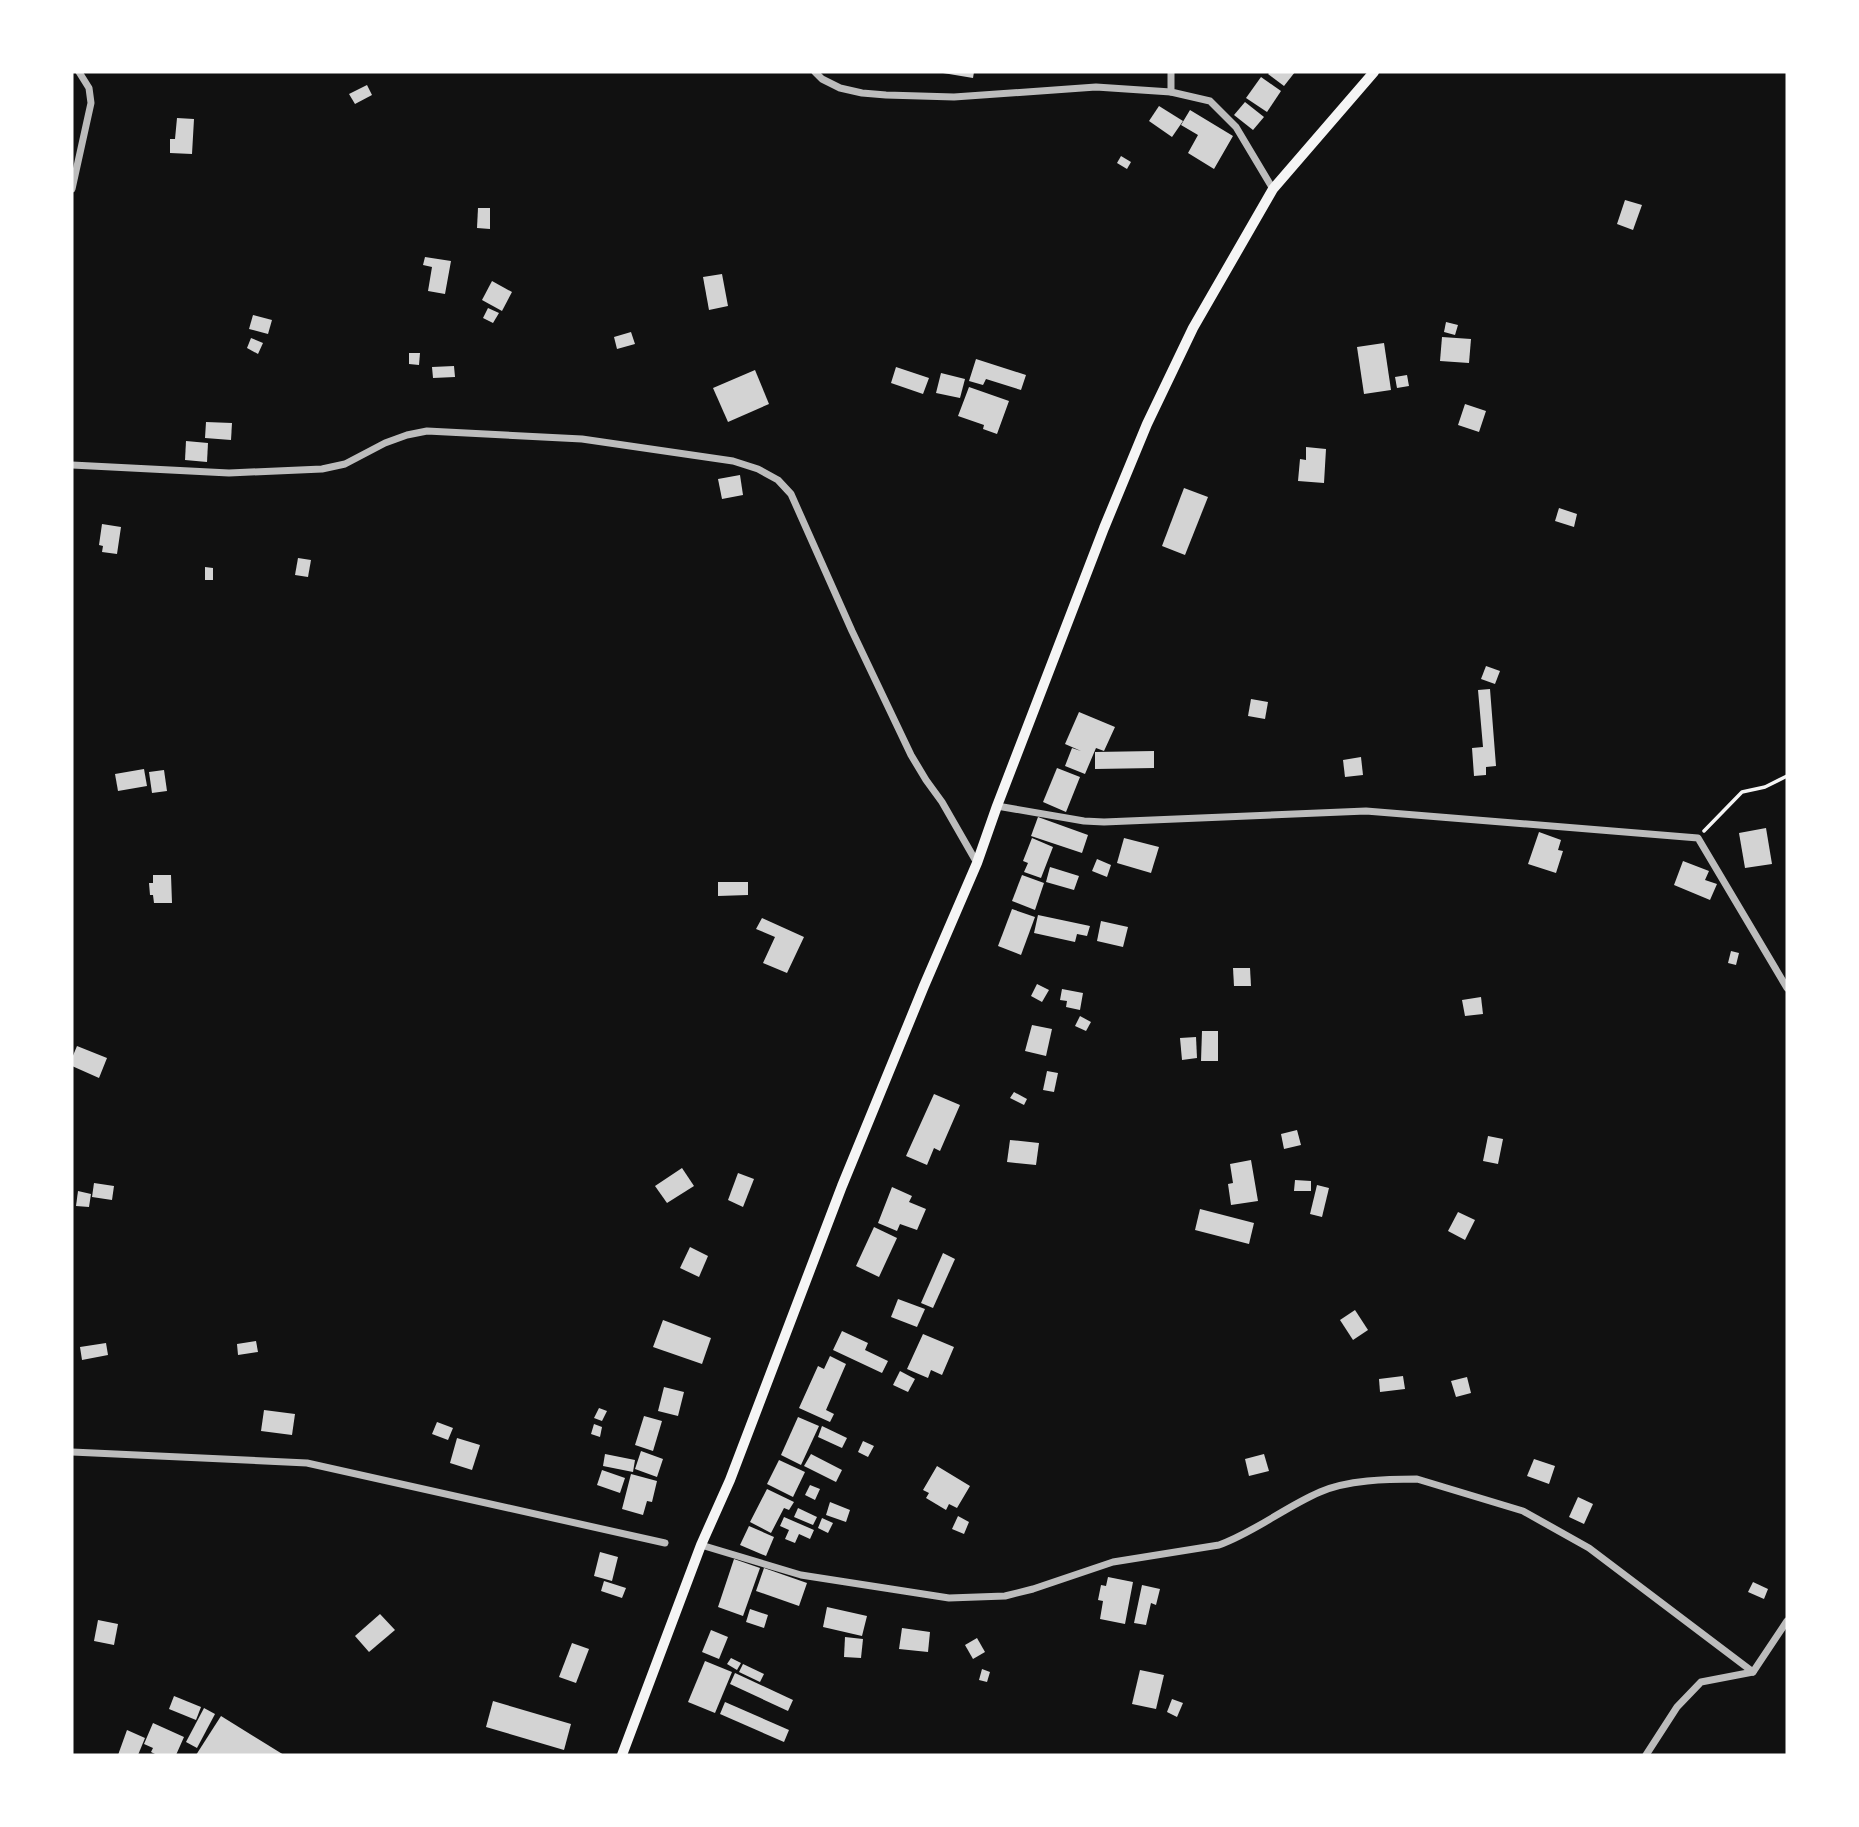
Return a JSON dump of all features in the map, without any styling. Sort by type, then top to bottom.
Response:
[{"type":"main road","points":[[622,1755],[842,1186],[977,863],[1104,528],[1147,424],[1194,328],[1273,189],[1374,72]]},
{"type":"street","points":[[72,189],[91,103],[89,88],[79,72]]},
{"type":"street","points":[[815,72],[822,79],[840,88],[886,95],[954,97],[1096,87],[1171,92],[1210,101],[1237,127],[1273,189]]},
{"type":"street","points":[[1171,72],[1171,92]]},
{"type":"street","points":[[72,465],[229,473],[322,469],[345,464],[385,443],[427,431],[582,439],[733,461],[758,469],[778,480],[791,494],[911,755],[977,863]]},
{"type":"street","points":[[997,806],[1104,822],[1366,811],[1698,838],[1787,988]]},
{"type":"street","points":[[72,1452],[307,1463],[665,1543]]},
{"type":"street","points":[[701,1545],[801,1575],[949,1598],[1005,1597],[1113,1562],[1219,1545],[1235,1539],[1319,1492],[1338,1485],[1417,1479],[1523,1511],[1589,1548],[1753,1672]]},
{"type":"street","points":[[1646,1755],[1677,1707],[1701,1682],[1753,1672],[1787,1621]]},
{"type":"path","points":[[1698,838],[1742,792],[1765,787],[1787,776]]},
{"type":"building","points":[[943,72],[974,72],[973,78]]},
{"type":"building","points":[[1295,72],[1284,86],[1268,74]]},
{"type":"building","points":[[1261,77],[1281,91],[1267,112],[1246,98]]},
{"type":"building","points":[[367,85],[372,95],[355,104],[349,94]]},
{"type":"building","points":[[1245,102],[1264,117],[1253,130],[1234,115]]},
{"type":"building","points":[[1159,106],[1183,121],[1172,137],[1149,121]]},
{"type":"building","points":[[1190,110],[1233,136],[1214,169],[1188,153],[1198,135],[1181,125]]},
{"type":"building","points":[[177,118],[194,119],[192,154],[170,153],[170,139],[175,139]]},
{"type":"building","points":[[1121,156],[1131,162],[1127,169],[1117,163]]},
{"type":"building","points":[[1625,200],[1642,205],[1633,230],[1617,224]]},
{"type":"building","points":[[478,208],[490,208],[490,229],[477,228]]},
{"type":"building","points":[[425,257],[451,261],[445,294],[428,291],[432,267],[423,265]]},
{"type":"building","points":[[722,274],[728,306],[709,310],[703,277]]},
{"type":"building","points":[[492,281],[512,292],[502,311],[482,300]]},
{"type":"building","points":[[488,308],[499,313],[493,323],[483,318]]},
{"type":"building","points":[[253,315],[272,320],[268,334],[249,329]]},
{"type":"building","points":[[1446,322],[1458,325],[1455,335],[1444,332]]},
{"type":"building","points":[[631,332],[635,344],[617,349],[614,337]]},
{"type":"building","points":[[1442,337],[1471,339],[1469,363],[1440,361]]},
{"type":"building","points":[[251,338],[263,343],[258,354],[247,348]]},
{"type":"building","points":[[1384,343],[1391,390],[1364,394],[1357,347]]},
{"type":"building","points":[[409,353],[420,353],[419,365],[409,364]]},
{"type":"building","points":[[976,359],[1026,375],[1021,390],[986,379],[983,385],[969,381]]},
{"type":"building","points":[[454,366],[455,377],[433,378],[432,367]]},
{"type":"building","points":[[896,367],[929,378],[923,394],[891,383]]},
{"type":"building","points":[[755,370],[769,404],[728,422],[713,388]]},
{"type":"building","points":[[941,373],[965,379],[960,398],[936,393]]},
{"type":"building","points":[[1407,375],[1409,386],[1397,388],[1395,377]]},
{"type":"building","points":[[969,387],[1009,401],[997,434],[983,429],[984,425],[958,416]]},
{"type":"building","points":[[1465,404],[1486,411],[1479,432],[1458,425]]},
{"type":"building","points":[[206,422],[232,423],[231,440],[205,438]]},
{"type":"building","points":[[186,441],[208,443],[207,462],[185,460]]},
{"type":"building","points":[[1306,447],[1326,449],[1324,483],[1298,481],[1300,459],[1306,460]]},
{"type":"building","points":[[740,475],[743,495],[722,499],[718,479]]},
{"type":"building","points":[[1184,488],[1208,497],[1185,555],[1162,546]]},
{"type":"building","points":[[1559,508],[1577,514],[1574,527],[1555,521]]},
{"type":"building","points":[[102,524],[121,527],[117,554],[102,552],[103,546],[99,545]]},
{"type":"building","points":[[298,558],[311,560],[308,577],[295,575]]},
{"type":"building","points":[[205,567],[213,568],[213,580],[205,580]]},
{"type":"building","points":[[1486,666],[1500,671],[1495,684],[1481,679]]},
{"type":"building","points":[[1490,689],[1496,766],[1486,767],[1486,775],[1474,776],[1472,748],[1483,747],[1478,690]]},
{"type":"building","points":[[1251,699],[1268,702],[1265,719],[1248,716]]},
{"type":"building","points":[[1079,712],[1115,727],[1104,751],[1096,748],[1085,774],[1065,766],[1072,748],[1081,751],[1065,744]]},
{"type":"building","points":[[1154,751],[1154,768],[1095,769],[1095,752]]},
{"type":"building","points":[[1361,757],[1363,775],[1345,777],[1343,760]]},
{"type":"building","points":[[1057,768],[1080,777],[1066,812],[1043,802]]},
{"type":"building","points":[[144,769],[147,786],[118,791],[115,774]]},
{"type":"building","points":[[164,770],[167,791],[152,793],[149,772]]},
{"type":"building","points":[[1038,817],[1088,835],[1082,853],[1031,836]]},
{"type":"building","points":[[1766,828],[1772,864],[1745,868],[1739,833]]},
{"type":"building","points":[[1539,832],[1561,840],[1558,850],[1563,851],[1556,873],[1528,864]]},
{"type":"building","points":[[1032,838],[1053,847],[1041,878],[1024,872],[1028,863],[1023,861]]},
{"type":"building","points":[[1124,838],[1159,847],[1151,873],[1117,863]]},
{"type":"building","points":[[1097,859],[1111,865],[1107,877],[1092,871]]},
{"type":"building","points":[[1683,861],[1709,871],[1705,880],[1717,884],[1710,900],[1674,885]]},
{"type":"building","points":[[1050,867],[1079,876],[1074,890],[1046,882]]},
{"type":"building","points":[[153,875],[171,875],[172,903],[154,903],[149,883],[153,883]]},
{"type":"building","points":[[1022,875],[1044,883],[1035,910],[1012,901]]},
{"type":"building","points":[[718,882],[748,882],[748,895],[718,896]]},
{"type":"building","points":[[1012,909],[1035,917],[1021,955],[998,946]]},
{"type":"building","points":[[1038,915],[1090,926],[1087,936],[1077,934],[1075,942],[1034,933]]},
{"type":"building","points":[[762,918],[804,937],[787,973],[763,963],[775,937],[756,929]]},
{"type":"building","points":[[1101,921],[1128,927],[1123,947],[1097,941]]},
{"type":"building","points":[[1731,951],[1739,953],[1736,965],[1728,963]]},
{"type":"building","points":[[1233,968],[1250,968],[1251,986],[1234,986]]},
{"type":"building","points":[[1037,984],[1049,990],[1042,1002],[1031,996]]},
{"type":"building","points":[[1062,989],[1083,993],[1080,1010],[1066,1007],[1067,1001],[1060,1000]]},
{"type":"building","points":[[1481,997],[1483,1014],[1465,1016],[1462,1000]]},
{"type":"building","points":[[1080,1016],[1091,1022],[1086,1031],[1075,1026]]},
{"type":"building","points":[[1032,1025],[1052,1029],[1046,1056],[1025,1051]]},
{"type":"building","points":[[1202,1031],[1218,1031],[1218,1061],[1201,1061]]},
{"type":"building","points":[[1196,1037],[1197,1058],[1182,1060],[1180,1038]]},
{"type":"building","points":[[77,1046],[107,1058],[99,1078],[72,1066]]},
{"type":"building","points":[[1047,1071],[1058,1073],[1054,1092],[1043,1090]]},
{"type":"building","points":[[1014,1092],[1027,1099],[1024,1105],[1010,1098]]},
{"type":"building","points":[[934,1094],[960,1105],[940,1151],[934,1148],[927,1165],[906,1156]]},
{"type":"building","points":[[1297,1130],[1301,1145],[1284,1149],[1281,1134]]},
{"type":"building","points":[[1488,1136],[1503,1139],[1498,1164],[1483,1161]]},
{"type":"building","points":[[1010,1140],[1039,1143],[1036,1165],[1007,1162]]},
{"type":"building","points":[[1251,1160],[1258,1201],[1231,1205],[1228,1184],[1233,1183],[1230,1164]]},
{"type":"building","points":[[682,1168],[694,1186],[667,1203],[655,1186]]},
{"type":"building","points":[[738,1173],[754,1179],[743,1207],[728,1200]]},
{"type":"building","points":[[1295,1180],[1311,1181],[1311,1191],[1294,1191]]},
{"type":"building","points":[[94,1183],[114,1186],[112,1200],[92,1197]]},
{"type":"building","points":[[1317,1185],[1329,1188],[1322,1217],[1310,1214]]},
{"type":"building","points":[[892,1187],[912,1196],[909,1202],[926,1209],[917,1230],[900,1224],[897,1231],[878,1223]]},
{"type":"building","points":[[78,1191],[91,1194],[89,1207],[76,1206]]},
{"type":"building","points":[[1200,1209],[1254,1223],[1249,1244],[1195,1230]]},
{"type":"building","points":[[1458,1212],[1475,1220],[1465,1240],[1448,1231]]},
{"type":"building","points":[[874,1227],[897,1238],[879,1277],[856,1266]]},
{"type":"building","points":[[690,1247],[708,1256],[699,1277],[680,1268]]},
{"type":"building","points":[[943,1253],[955,1259],[933,1308],[921,1303]]},
{"type":"building","points":[[898,1299],[925,1309],[917,1327],[891,1317]]},
{"type":"building","points":[[1355,1310],[1368,1330],[1353,1340],[1340,1320]]},
{"type":"building","points":[[663,1320],[711,1338],[702,1364],[653,1347]]},
{"type":"building","points":[[842,1331],[868,1343],[865,1350],[888,1361],[882,1373],[833,1350]]},
{"type":"building","points":[[923,1334],[954,1347],[942,1375],[931,1370],[928,1378],[907,1369]]},
{"type":"building","points":[[256,1341],[258,1352],[238,1355],[237,1344]]},
{"type":"building","points":[[106,1343],[108,1355],[82,1360],[80,1347]]},
{"type":"building","points":[[830,1356],[846,1364],[826,1410],[834,1414],[830,1422],[799,1408],[818,1366],[824,1369]]},
{"type":"building","points":[[900,1371],[915,1379],[908,1392],[893,1385]]},
{"type":"building","points":[[1403,1376],[1405,1389],[1380,1392],[1379,1379]]},
{"type":"building","points":[[1467,1377],[1471,1393],[1456,1397],[1451,1381]]},
{"type":"building","points":[[664,1387],[684,1392],[678,1416],[658,1411]]},
{"type":"building","points":[[599,1408],[607,1411],[602,1421],[594,1418]]},
{"type":"building","points":[[264,1410],[295,1414],[292,1435],[261,1431]]},
{"type":"building","points":[[644,1416],[662,1421],[653,1451],[635,1445]]},
{"type":"building","points":[[798,1417],[819,1426],[801,1465],[781,1455]]},
{"type":"building","points":[[437,1422],[453,1428],[448,1440],[432,1434]]},
{"type":"building","points":[[594,1424],[602,1427],[600,1437],[591,1434]]},
{"type":"building","points":[[822,1426],[847,1438],[842,1448],[818,1437]]},
{"type":"building","points":[[457,1438],[480,1445],[472,1470],[450,1463]]},
{"type":"building","points":[[863,1441],[874,1446],[868,1457],[858,1452]]},
{"type":"building","points":[[641,1451],[663,1459],[657,1477],[635,1469]]},
{"type":"building","points":[[605,1454],[635,1460],[633,1472],[603,1466]]},
{"type":"building","points":[[811,1454],[842,1470],[836,1482],[804,1466]]},
{"type":"building","points":[[1264,1454],[1269,1471],[1249,1476],[1245,1459]]},
{"type":"building","points":[[1534,1459],[1555,1466],[1549,1484],[1527,1476]]},
{"type":"building","points":[[779,1460],[805,1472],[793,1497],[767,1484]]},
{"type":"building","points":[[937,1466],[970,1486],[957,1508],[949,1504],[946,1510],[926,1498],[929,1493],[923,1490]]},
{"type":"building","points":[[602,1470],[625,1478],[620,1493],[597,1485]]},
{"type":"building","points":[[631,1474],[657,1481],[652,1502],[647,1501],[643,1515],[622,1509]]},
{"type":"building","points":[[810,1485],[820,1489],[815,1500],[805,1495]]},
{"type":"building","points":[[767,1489],[794,1502],[789,1510],[784,1508],[771,1533],[750,1522]]},
{"type":"building","points":[[1578,1497],[1593,1504],[1584,1524],[1569,1517]]},
{"type":"building","points":[[830,1502],[850,1510],[846,1522],[826,1515]]},
{"type":"building","points":[[798,1508],[817,1517],[813,1525],[794,1517]]},
{"type":"building","points":[[958,1516],[969,1522],[964,1534],[952,1529]]},
{"type":"building","points":[[784,1517],[814,1530],[810,1539],[799,1534],[795,1543],[785,1539],[789,1530],[780,1526]]},
{"type":"building","points":[[822,1518],[833,1523],[828,1533],[818,1528]]},
{"type":"building","points":[[749,1526],[774,1537],[766,1556],[740,1545]]},
{"type":"building","points":[[600,1552],[618,1557],[612,1581],[594,1576]]},
{"type":"building","points":[[734,1559],[760,1568],[743,1616],[718,1607]]},
{"type":"building","points":[[764,1568],[807,1583],[799,1606],[756,1591]]},
{"type":"building","points":[[1108,1577],[1133,1582],[1125,1624],[1100,1619],[1103,1601],[1098,1600],[1101,1585],[1106,1586]]},
{"type":"building","points":[[604,1581],[626,1588],[622,1598],[601,1591]]},
{"type":"building","points":[[1753,1582],[1768,1589],[1764,1599],[1748,1592]]},
{"type":"building","points":[[1142,1585],[1160,1589],[1156,1605],[1151,1603],[1146,1625],[1134,1623]]},
{"type":"building","points":[[827,1607],[867,1616],[862,1636],[823,1627]]},
{"type":"building","points":[[750,1609],[768,1615],[764,1628],[746,1622]]},
{"type":"building","points":[[380,1614],[395,1630],[369,1652],[355,1636]]},
{"type":"building","points":[[98,1620],[118,1624],[114,1645],[94,1641]]},
{"type":"building","points":[[902,1628],[930,1632],[928,1652],[899,1649]]},
{"type":"building","points":[[711,1630],[728,1637],[719,1659],[702,1652]]},
{"type":"building","points":[[845,1637],[863,1639],[861,1658],[844,1657]]},
{"type":"building","points":[[977,1638],[985,1652],[973,1659],[965,1645]]},
{"type":"building","points":[[572,1643],[589,1649],[576,1683],[559,1677]]},
{"type":"building","points":[[731,1658],[741,1663],[737,1670],[727,1664]]},
{"type":"building","points":[[705,1661],[732,1672],[715,1713],[688,1702]]},
{"type":"building","points":[[743,1664],[764,1674],[760,1682],[739,1672]]},
{"type":"building","points":[[982,1669],[990,1672],[987,1682],[979,1680]]},
{"type":"building","points":[[1140,1670],[1164,1675],[1156,1709],[1132,1704]]},
{"type":"building","points":[[735,1673],[793,1700],[788,1711],[730,1684]]},
{"type":"building","points":[[174,1696],[201,1707],[196,1720],[169,1709]]},
{"type":"building","points":[[1172,1699],[1183,1703],[1177,1717],[1167,1712]]},
{"type":"building","points":[[493,1701],[571,1724],[564,1750],[486,1727]]},
{"type":"building","points":[[725,1702],[789,1730],[784,1742],[720,1714]]},
{"type":"building","points":[[204,1708],[215,1714],[197,1748],[186,1742]]},
{"type":"building","points":[[221,1716],[284,1755],[196,1755]]},
{"type":"building","points":[[153,1723],[184,1737],[176,1755],[157,1755],[151,1752],[153,1748],[144,1744]]},
{"type":"building","points":[[127,1730],[145,1738],[138,1755],[118,1755]]}]
